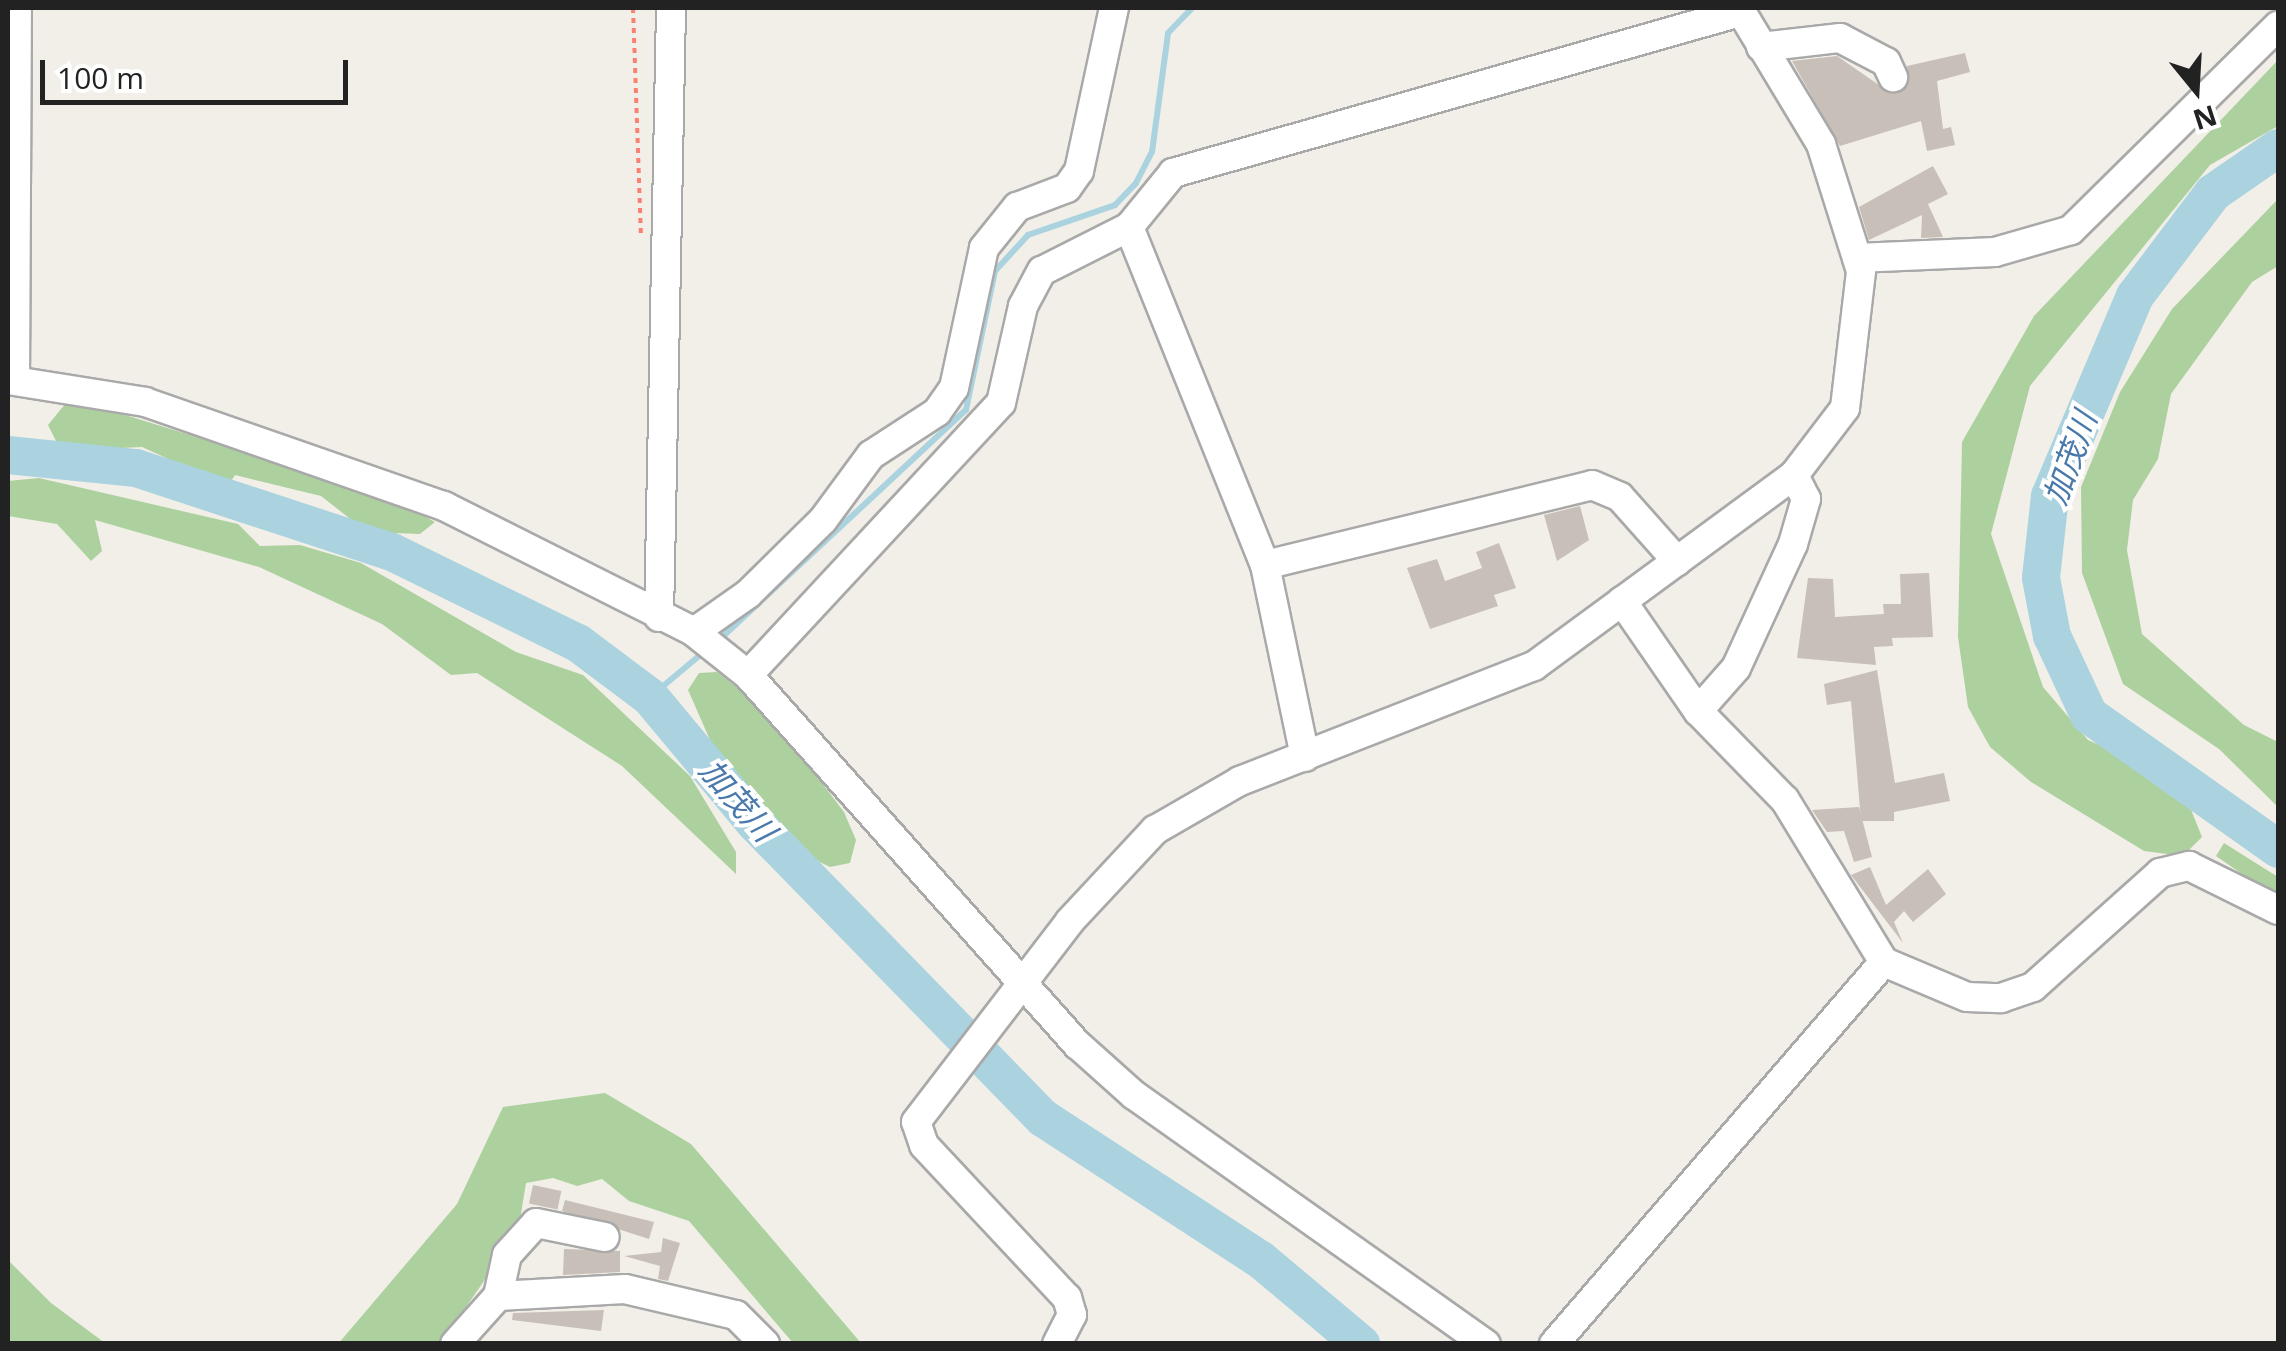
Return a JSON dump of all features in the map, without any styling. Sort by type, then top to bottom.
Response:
[{"type":"street","points":[[17,8],[11,380],[144,402],[444,506],[708,643],[748,676],[1022,984],[1134,1095],[1486,1344]]},
{"type":"street","points":[[659,618],[671,8]]},
{"type":"street","points":[[708,643],[748,594],[824,520],[871,455],[938,412],[954,388],[984,248],[1017,207],[1066,188],[1079,171],[1114,8]]},
{"type":"street","points":[[748,676],[1001,404],[1022,306],[1042,272],[1129,227],[1173,174],[1226,153],[1740,10],[1821,144],[1856,258],[1861,330],[1845,408],[1794,475],[1534,666],[1306,757],[1155,830],[1022,984],[916,1122],[924,1145],[1068,1298],[1072,1315],[1058,1344]]},
{"type":"street","points":[[1856,258],[1995,252],[2070,230],[2278,26]]},
{"type":"street","points":[[1761,47],[1840,38],[1886,62],[1893,77]]},
{"type":"street","points":[[1129,227],[1265,566],[1306,757]]},
{"type":"street","points":[[1698,711],[1736,668],[1794,544],[1806,500],[1794,475]]},
{"type":"street","points":[[1265,566],[1592,485],[1620,497],[1677,561]]},
{"type":"street","points":[[1622,601],[1698,711],[1785,800],[1884,962],[1967,998],[2001,998],[2033,987],[2160,874],[2189,866],[2278,910]]},
{"type":"street","points":[[1554,1344],[1884,962]]},
{"type":"street","points":[[455,1344],[498,1296],[507,1255],[536,1222],[604,1238]]},
{"type":"street","points":[[498,1296],[625,1289],[736,1316],[765,1344]]},
{"type":"path","points":[[632,8],[642,251]]},
{"type":"green space","points":[[2278,60],[2278,126],[2210,165],[2030,386],[1991,534],[2043,687],[2088,740],[2148,767],[2188,802],[2202,837],[2183,856],[2144,851],[2031,782],[1990,747],[1968,707],[1958,637],[1962,442],[2034,316]]},
{"type":"green space","points":[[2278,199],[2278,266],[2252,282],[2171,394],[2158,459],[2133,500],[2127,550],[2142,634],[2244,725],[2278,742],[2278,807],[2219,749],[2123,684],[2082,573],[2081,487],[2120,392],[2172,309]]},
{"type":"green space","points":[[70,398],[388,496],[435,522],[420,534],[367,532],[321,496],[235,475],[228,486],[142,447],[61,451],[48,425]]},
{"type":"green space","points":[[39,478],[238,524],[260,546],[300,545],[361,563],[516,652],[583,675],[690,776],[736,852],[736,874],[622,766],[477,673],[451,675],[382,624],[259,567],[95,520],[102,551],[91,561],[57,524],[8,516],[8,481]]},
{"type":"green space","points":[[717,672],[769,713],[844,812],[856,840],[850,863],[830,867],[801,853],[714,749],[688,690],[699,673]]},
{"type":"green space","points":[[2224,843],[2278,877],[2278,899],[2216,856]]},
{"type":"green space","points":[[605,1093],[691,1144],[861,1343],[793,1343],[689,1221],[629,1201],[602,1179],[577,1186],[553,1178],[526,1183],[518,1232],[441,1343],[338,1344],[457,1204],[503,1107]]},
{"type":"green space","points":[[8,1260],[51,1303],[105,1343],[8,1343]]},
{"type":"building","points":[[1965,53],[1970,72],[1937,81],[1943,129],[1951,127],[1955,145],[1927,151],[1921,121],[1840,146],[1792,61],[1837,56],[1892,94],[1908,86],[1907,66]]},
{"type":"building","points":[[1933,166],[1948,194],[1928,204],[1943,237],[1921,238],[1922,215],[1869,240],[1859,207]]},
{"type":"building","points":[[1580,506],[1589,540],[1557,561],[1544,515]]},
{"type":"building","points":[[1499,543],[1516,588],[1494,595],[1498,606],[1430,629],[1407,568],[1437,559],[1445,581],[1482,568],[1476,552]]},
{"type":"building","points":[[1929,573],[1933,637],[1892,638],[1893,646],[1874,647],[1876,665],[1797,658],[1808,578],[1833,579],[1835,617],[1884,614],[1883,604],[1901,604],[1900,574]]},
{"type":"building","points":[[1877,670],[1895,783],[1944,773],[1950,801],[1894,812],[1894,821],[1861,821],[1851,701],[1827,705],[1824,684]]},
{"type":"building","points":[[1859,807],[1872,857],[1854,862],[1844,831],[1827,832],[1812,810]]},
{"type":"building","points":[[1870,867],[1886,905],[1928,869],[1946,894],[1913,922],[1904,911],[1894,922],[1903,943],[1851,875]]},
{"type":"building","points":[[533,1185],[561,1191],[557,1210],[529,1204]]},
{"type":"building","points":[[565,1200],[654,1222],[649,1239],[562,1211]]},
{"type":"building","points":[[663,1238],[680,1243],[668,1281],[658,1279],[660,1266],[624,1256],[661,1252]]},
{"type":"building","points":[[564,1249],[620,1251],[620,1272],[563,1275]]},
{"type":"building","points":[[604,1310],[601,1331],[512,1320],[513,1313]]},
{"type":"waterway","points":[[719,640],[966,410],[995,271],[1028,235],[1115,205],[1136,183],[1152,152],[1168,33],[1192,8]]},
{"type":"waterway","name":"加茂川","points":[[2278,148],[2213,193],[2135,296],[2050,496],[2041,578],[2052,636],[2089,715],[2278,849]]},
{"type":"waterway","name":"加茂川","points":[[8,455],[136,468],[392,552],[578,643],[650,697],[756,824],[1043,1118],[1261,1260],[1361,1344]]},
{"type":"waterway","points":[[650,697],[705,651]]}]
